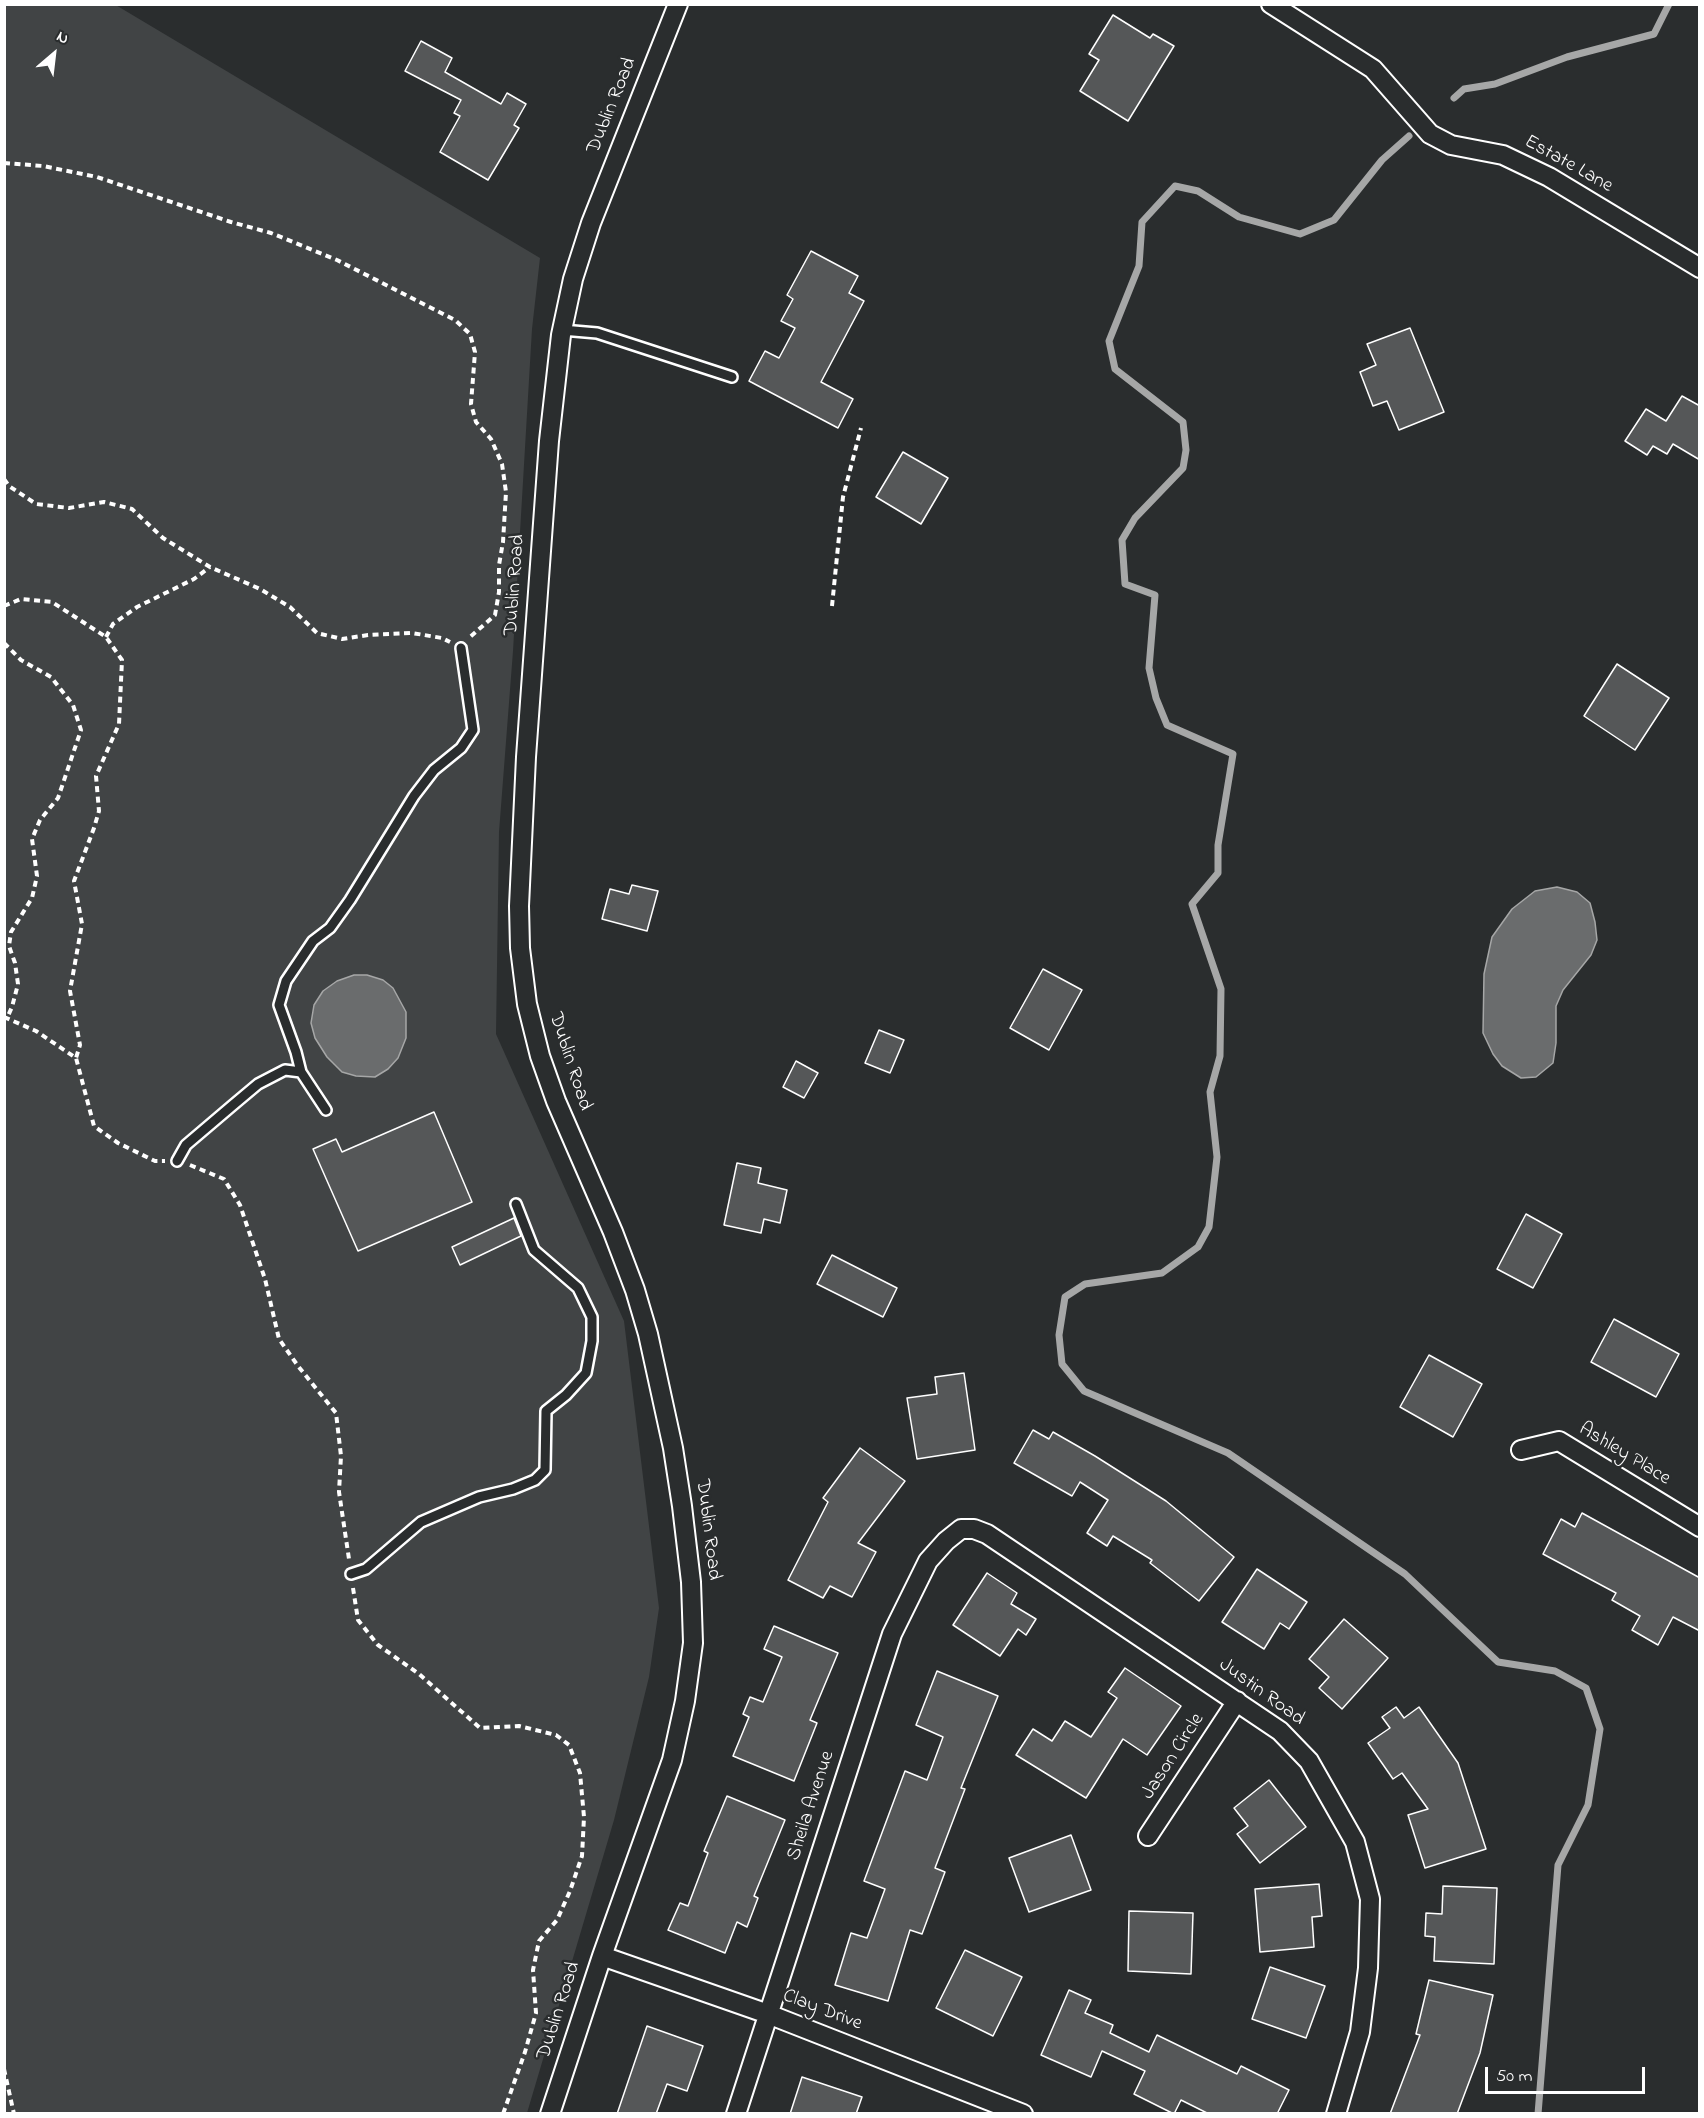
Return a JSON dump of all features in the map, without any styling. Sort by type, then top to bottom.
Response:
[{"type":"street","name":"Dublin Road","points":[[550,2114],[602,1956],[672,1760],[682,1719],[690,1668],[693,1615],[682,1506],[673,1448],[648,1334],[635,1290],[613,1232],[540,1056],[528,1004],[520,948],[519,906],[527,745],[549,441],[562,330],[573,279],[591,223],[678,4]]},
{"type":"street","name":"Estate Lane","points":[[1271,4],[1373,69],[1430,134],[1450,145],[1503,155],[1549,177],[1700,268]]},
{"type":"street","name":"Ashley Place","points":[[1521,1450],[1558,1441],[1700,1527]]},
{"type":"street","name":"Justin Road","points":[[961,1529],[974,1529],[987,1534],[1280,1731],[1309,1761],[1355,1842],[1370,1899],[1368,1968],[1360,2032],[1336,2114]]},
{"type":"street","name":"Sheila Avenue","points":[[736,2114],[892,1634],[928,1562],[946,1541],[961,1529]]},
{"type":"street","name":"Jason Circle","points":[[1148,1836],[1237,1701]]},
{"type":"street","name":"Clay Drive","points":[[602,1956],[768,2014],[1023,2114]]},
{"type":"lane","points":[[562,330],[597,333],[732,377]]},
{"type":"lane","points":[[326,1110],[301,1072],[279,1005],[286,981],[313,941],[330,928],[350,900],[414,796],[434,770],[461,748],[472,730],[461,648]]},
{"type":"lane","points":[[177,1161],[186,1145],[258,1084],[285,1070],[301,1072]]},
{"type":"lane","points":[[351,1574],[366,1569],[422,1522],[479,1497],[513,1489],[535,1480],[545,1470],[546,1411],[566,1395],[586,1373],[592,1317],[578,1288],[534,1250],[516,1204]]},
{"type":"path","points":[[4,163],[43,166],[97,177],[271,233],[337,260],[455,320],[470,334],[475,352],[471,404],[476,422],[491,440],[502,464],[506,492],[499,565],[499,592],[495,615],[461,648],[442,638],[412,633],[342,639],[317,633],[290,608],[260,589],[210,567],[163,538],[132,509],[104,502],[69,508],[36,504],[9,486],[4,478]]},
{"type":"path","points":[[832,606],[843,497],[861,428]]},
{"type":"path","points":[[106,637],[113,624],[137,606],[194,579],[210,567]]},
{"type":"path","points":[[4,606],[21,599],[52,602],[106,637],[122,660],[118,724],[96,776],[99,811],[74,880],[82,924],[70,991],[80,1045],[76,1058],[94,1126],[118,1143],[155,1161],[177,1161],[224,1179],[240,1205],[265,1279],[279,1339],[336,1413],[341,1456],[339,1492],[358,1620],[378,1645],[418,1674],[480,1728],[519,1726],[556,1735],[569,1745],[580,1773],[584,1817],[582,1856],[557,1920],[539,1941],[534,1970],[536,2013],[503,2114]]},
{"type":"path","points":[[4,643],[21,660],[51,678],[73,705],[81,730],[58,798],[40,820],[32,838],[37,876],[32,898],[11,932],[9,946],[15,963],[18,984],[12,1007],[6,1018],[36,1031],[76,1058]]},
{"type":"path","points":[[4,2069],[14,2114]]},
{"type":"shaded area","points":[[114,4],[540,258],[532,329],[513,651],[499,832],[496,1034],[624,1321],[659,1608],[649,1677],[614,1820],[527,2113],[5,2114],[5,5]]},
{"type":"shaded area","points":[[1557,887],[1577,892],[1590,903],[1597,940],[1591,955],[1563,990],[1556,1006],[1556,1043],[1553,1063],[1536,1077],[1521,1078],[1502,1066],[1493,1054],[1483,1033],[1484,974],[1492,937],[1512,909],[1535,891]]},
{"type":"shaded area","points":[[354,975],[367,975],[383,980],[393,988],[406,1012],[406,1038],[398,1058],[388,1069],[375,1077],[356,1076],[342,1072],[327,1057],[315,1038],[311,1023],[314,1005],[323,991],[337,981]]},
{"type":"building","points":[[1113,15],[1150,38],[1153,34],[1174,46],[1128,121],[1080,91],[1099,60],[1089,54]]},
{"type":"building","points":[[421,41],[452,58],[445,72],[501,104],[507,93],[526,104],[514,125],[519,128],[488,180],[440,152],[460,116],[454,113],[461,100],[405,71]]},
{"type":"building","points":[[811,251],[858,276],[849,293],[864,301],[821,382],[853,399],[838,428],[749,381],[765,351],[779,358],[795,328],[781,321],[793,299],[787,295]]},
{"type":"building","points":[[1410,328],[1444,412],[1399,430],[1387,401],[1373,406],[1360,372],[1376,365],[1367,344]]},
{"type":"building","points":[[1682,396],[1700,406],[1700,460],[1673,444],[1667,454],[1653,446],[1647,455],[1625,441],[1646,409],[1666,421]]},
{"type":"building","points":[[903,452],[948,478],[921,524],[876,497]]},
{"type":"building","points":[[1617,664],[1669,698],[1635,750],[1584,716]]},
{"type":"building","points":[[632,885],[658,891],[647,931],[602,919],[610,889],[629,894]]},
{"type":"building","points":[[1043,969],[1082,990],[1049,1050],[1010,1028]]},
{"type":"building","points":[[879,1030],[904,1040],[890,1073],[865,1063]]},
{"type":"building","points":[[796,1061],[818,1073],[804,1098],[783,1087]]},
{"type":"building","points":[[434,1112],[472,1202],[358,1251],[313,1149],[336,1139],[342,1152]]},
{"type":"building","points":[[737,1163],[761,1168],[758,1183],[787,1190],[780,1223],[764,1219],[761,1233],[724,1225]]},
{"type":"building","points":[[1526,1214],[1562,1234],[1533,1288],[1497,1269]]},
{"type":"building","points":[[514,1218],[521,1236],[460,1265],[452,1247]]},
{"type":"building","points":[[832,1255],[897,1288],[883,1317],[817,1284]]},
{"type":"building","points":[[1614,1319],[1679,1354],[1656,1397],[1591,1362]]},
{"type":"building","points":[[1429,1355],[1482,1384],[1453,1437],[1400,1407]]},
{"type":"building","points":[[964,1373],[975,1450],[917,1459],[907,1398],[937,1394],[935,1377]]},
{"type":"building","points":[[1033,1430],[1049,1439],[1053,1432],[1095,1456],[1166,1501],[1234,1557],[1199,1601],[1150,1563],[1152,1560],[1113,1536],[1107,1546],[1087,1533],[1108,1500],[1080,1482],[1072,1496],[1014,1463]]},
{"type":"building","points":[[860,1448],[905,1481],[858,1543],[876,1552],[852,1597],[830,1586],[823,1598],[788,1580],[828,1502],[823,1498]]},
{"type":"building","points":[[1582,1513],[1700,1578],[1700,1631],[1673,1617],[1658,1645],[1632,1630],[1640,1616],[1612,1600],[1616,1593],[1543,1554],[1561,1519],[1575,1527]]},
{"type":"building","points":[[1257,1569],[1307,1602],[1289,1629],[1280,1623],[1264,1649],[1222,1622]]},
{"type":"building","points":[[987,1573],[1017,1593],[1011,1604],[1036,1619],[1026,1635],[1018,1629],[1000,1656],[953,1625]]},
{"type":"building","points":[[1344,1619],[1388,1658],[1342,1709],[1319,1688],[1329,1677],[1309,1659]]},
{"type":"building","points":[[774,1626],[838,1653],[810,1720],[817,1723],[794,1781],[733,1756],[749,1717],[743,1714],[750,1697],[763,1702],[782,1657],[764,1649]]},
{"type":"building","points":[[1125,1668],[1181,1706],[1147,1755],[1123,1739],[1086,1798],[1016,1755],[1033,1729],[1052,1741],[1065,1721],[1091,1737],[1117,1698],[1108,1692]]},
{"type":"building","points":[[937,1671],[998,1696],[961,1788],[965,1789],[935,1868],[945,1872],[922,1934],[910,1930],[888,2001],[835,1985],[851,1933],[867,1938],[885,1889],[864,1881],[905,1771],[927,1780],[943,1737],[916,1725]]},
{"type":"building","points":[[1396,1707],[1404,1718],[1419,1707],[1458,1763],[1486,1849],[1425,1868],[1408,1815],[1428,1809],[1402,1773],[1393,1779],[1368,1743],[1390,1728],[1382,1717]]},
{"type":"building","points":[[1269,1780],[1306,1827],[1260,1863],[1237,1834],[1248,1826],[1234,1808]]},
{"type":"building","points":[[727,1796],[785,1820],[754,1896],[758,1898],[747,1927],[737,1922],[725,1953],[668,1930],[680,1903],[688,1906],[708,1853],[704,1851]]},
{"type":"building","points":[[1071,1835],[1091,1890],[1029,1912],[1009,1858]]},
{"type":"building","points":[[1319,1884],[1322,1916],[1312,1917],[1314,1947],[1260,1952],[1255,1889]]},
{"type":"building","points":[[1443,1886],[1497,1888],[1494,1964],[1434,1961],[1435,1937],[1425,1936],[1426,1913],[1442,1914]]},
{"type":"building","points":[[1129,1911],[1193,1913],[1191,1974],[1128,1971]]},
{"type":"building","points":[[965,1950],[1022,1977],[993,2036],[936,2008]]},
{"type":"building","points":[[1270,1967],[1325,1986],[1306,2038],[1252,2019]]},
{"type":"building","points":[[1429,1980],[1493,1995],[1480,2053],[1457,2114],[1390,2114],[1420,2035],[1416,2034]]},
{"type":"building","points":[[1069,1990],[1091,2000],[1085,2013],[1113,2025],[1110,2033],[1149,2052],[1157,2035],[1237,2074],[1241,2066],[1289,2090],[1277,2114],[1209,2114],[1181,2100],[1174,2114],[1134,2094],[1145,2071],[1102,2051],[1091,2077],[1041,2055]]},
{"type":"building","points":[[647,2026],[703,2046],[687,2091],[667,2084],[656,2114],[617,2114]]},
{"type":"building","points":[[802,2077],[862,2097],[856,2114],[790,2114]]},
{"type":"waterway","points":[[1454,98],[1464,89],[1495,84],[1567,57],[1654,34],[1669,4]]},
{"type":"waterway","points":[[1409,136],[1382,160],[1334,220],[1300,234],[1239,217],[1198,191],[1175,186],[1142,222],[1139,266],[1109,341],[1115,369],[1183,422],[1186,450],[1183,468],[1135,518],[1122,540],[1125,584],[1155,595],[1149,668],[1156,698],[1167,725],[1233,754],[1218,845],[1218,873],[1192,904],[1221,989],[1220,1056],[1210,1092],[1217,1157],[1209,1227],[1198,1247],[1162,1273],[1085,1284],[1065,1297],[1059,1335],[1062,1364],[1084,1391],[1228,1453],[1405,1574],[1498,1662],[1555,1671],[1586,1688],[1600,1729],[1588,1805],[1558,1865],[1538,2114]]}]
